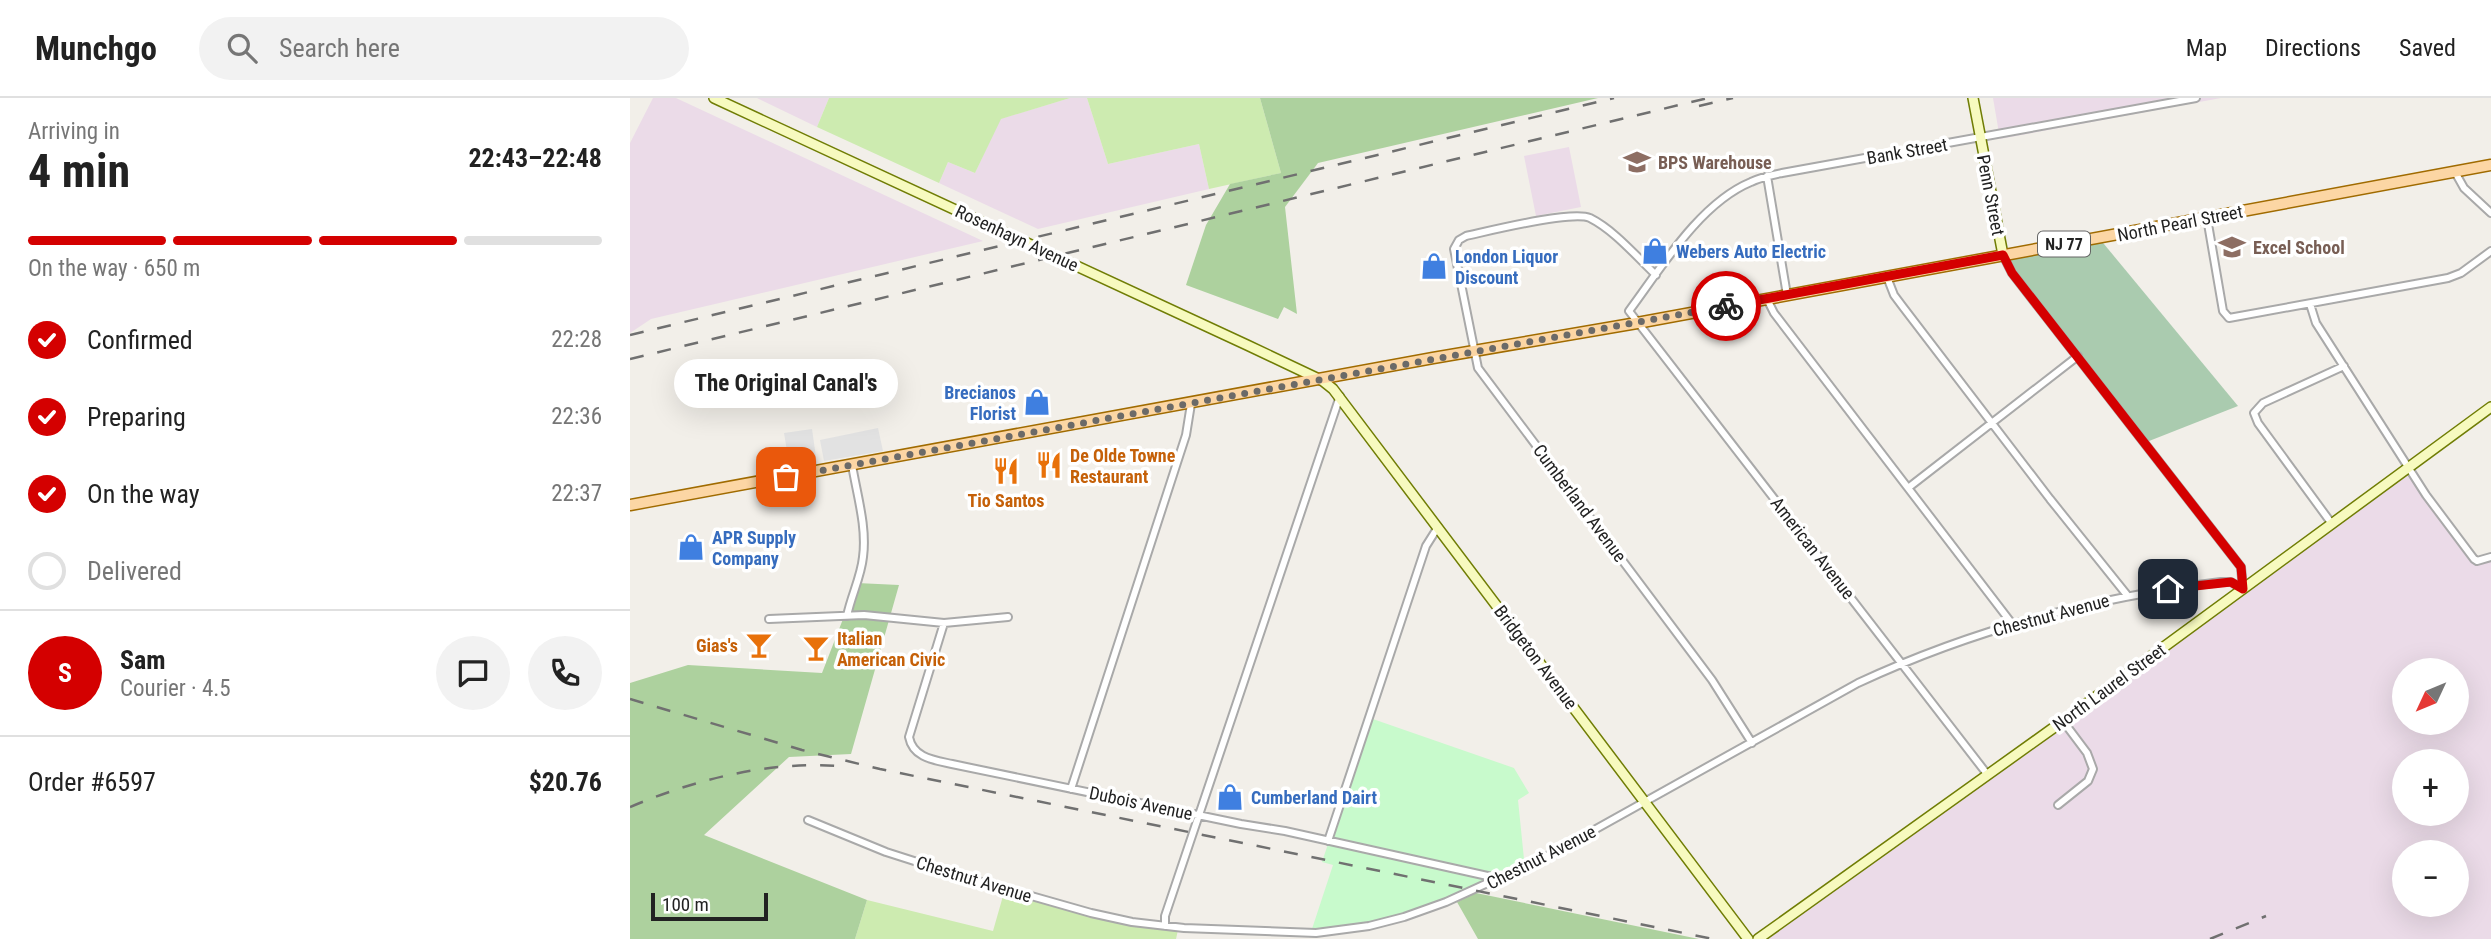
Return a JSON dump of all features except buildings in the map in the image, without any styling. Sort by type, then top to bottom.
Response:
[{"type":"main road","name":"North Pearl Street","points":[[630,505],[2491,165]]},
{"type":"street","name":"Rosenhayn Avenue","points":[[714,98],[1320,380]]},
{"type":"street","name":"Penn Street","points":[[1973,98],[2003,255],[2012,273],[2241,567],[2243,589]]},
{"type":"street","name":"Bank Street","points":[[1637,323],[1629,311],[1656,275],[1681,242],[1716,204],[1740,187],[1768,176],[2196,98]]},
{"type":"street","points":[[2455,172],[2463,188],[2491,213]]},
{"type":"street","points":[[1768,176],[1787,295]]},
{"type":"street","name":"Cumberland Avenue","points":[[1656,275],[1605,229],[1584,216],[1565,217],[1466,236],[1456,244],[1454,257],[1478,368],[1712,680],[1752,743]]},
{"type":"street","points":[[2207,218],[2222,311],[2229,318],[2455,276],[2491,251]]},
{"type":"street","points":[[1887,277],[1894,295],[1903,307],[2127,595]]},
{"type":"street","points":[[1767,299],[1773,313],[2013,625]]},
{"type":"street","points":[[2310,304],[2316,323],[2458,539],[2476,560],[2491,557]]},
{"type":"street","name":"American Avenue","points":[[1637,323],[1987,774]]},
{"type":"street","points":[[1908,488],[2078,356]]},
{"type":"street","points":[[2332,524],[2258,423],[2254,413],[2263,403],[2344,366]]},
{"type":"street","name":"Bridgeton Avenue","points":[[1320,380],[1340,396],[1748,939]]},
{"type":"street","points":[[1165,926],[1165,916],[1340,396]]},
{"type":"street","points":[[1071,789],[1186,435],[1191,404]]},
{"type":"street","name":"North Laurel Street","points":[[1758,939],[2063,721],[2491,407]]},
{"type":"street","points":[[847,616],[863,561],[864,548],[864,531],[852,465]]},
{"type":"street","points":[[1328,841],[1426,546],[1438,527]]},
{"type":"street","name":"Chestnut Avenue","points":[[808,820],[886,852],[1005,890],[1091,913],[1165,926],[1316,933],[1368,926],[1404,917],[1501,879],[1551,854],[1858,683],[1902,663],[2013,625],[2127,595],[2221,582],[2231,582],[2243,589]]},
{"type":"street","points":[[769,619],[889,616],[944,622],[1008,617]]},
{"type":"street","name":"Dubois Avenue","points":[[944,622],[909,737],[913,748],[921,755],[934,760],[1501,879]]},
{"type":"street","points":[[2058,805],[2088,781],[2093,769],[2087,753],[2063,721]]},
{"type":"shaded area","points":[[653,98],[676,98],[983,241],[651,319],[630,333],[630,143]]},
{"type":"shaded area","points":[[757,98],[829,98],[817,127]]},
{"type":"shaded area","points":[[1070,98],[1087,98],[1108,164],[1199,144],[1209,189],[1038,229],[939,183],[948,162],[975,173],[1000,119]]},
{"type":"shaded area","points":[[1993,98],[2221,98],[2000,139]]},
{"type":"shaded area","points":[[1569,147],[1581,207],[1536,216],[1524,156]]},
{"type":"shaded area","points":[[878,428],[883,451],[824,461],[820,440]]},
{"type":"shaded area","points":[[812,429],[817,464],[790,469],[784,433]]},
{"type":"shaded area","points":[[2409,468],[2474,559],[2491,557],[2491,939],[1758,939]]},
{"type":"green space","points":[[829,98],[1070,98],[1001,119],[975,173],[948,162],[939,183],[817,127]]},
{"type":"green space","points":[[1087,98],[1260,98],[1281,173],[1209,189],[1199,144],[1108,164]]},
{"type":"green space","points":[[1260,98],[1598,98],[1318,163],[1285,207],[1297,314],[1284,307],[1278,319],[1186,285],[1206,225],[1230,184],[1281,173]]},
{"type":"green space","points":[[2099,238],[2238,406],[2144,443],[2003,255]]},
{"type":"green space","points":[[857,583],[899,585],[851,754],[789,757],[704,835],[867,900],[855,939],[630,939],[630,683],[688,665],[822,673]]},
{"type":"green space","points":[[1370,718],[1514,768],[1529,793],[1518,800],[1525,869],[1457,902],[1310,935],[1333,865],[1322,862]]},
{"type":"green space","points":[[1005,889],[1056,906],[1178,930],[1176,939],[855,939],[867,900],[993,931]]},
{"type":"green space","points":[[1476,893],[1699,939],[1478,939],[1457,902]]},
{"type":"railway","points":[[630,335],[1614,98]]},
{"type":"railway","points":[[630,359],[1708,98]]},
{"type":"railway","points":[[1699,106],[1733,98]]},
{"type":"railway","points":[[630,699],[802,750],[880,769],[1713,939]]},
{"type":"railway","points":[[630,807],[680,788],[731,774],[785,766],[838,766]]},
{"type":"railway","points":[[2210,939],[2266,916]]},
{"type":"way so far","points":[[786,477],[1726,306]]},
{"type":"place","name":"BPS Warehouse","points":[[1637,162]]},
{"type":"place","name":"Excel School","points":[[2232,247]]},
{"type":"place","name":"Webers Auto Electric","points":[[1655,251]]},
{"type":"place","name":"London Liquor Discount","points":[[1434,266]]},
{"type":"place","name":"Brecianos Florist","points":[[1037,402]]},
{"type":"place","name":"De Olde Towne Restaurant","points":[[1049,465]]},
{"type":"place","name":"Tio Santos","points":[[1006,471]]},
{"type":"place","name":"The Original Canal's","points":[[786,477]]},
{"type":"place","name":"APR Supply Company","points":[[691,547]]},
{"type":"place","name":"Gias's","points":[[759,645]]},
{"type":"place","name":"Italian American Civic","points":[[816,648]]},
{"type":"place","name":"Cumberland Dairt","points":[[1230,797]]},
{"type":"route","points":[[1726,306],[2003,255],[2012,273],[2241,567],[2243,574],[2243,589],[2231,582],[2168,589]]}]
